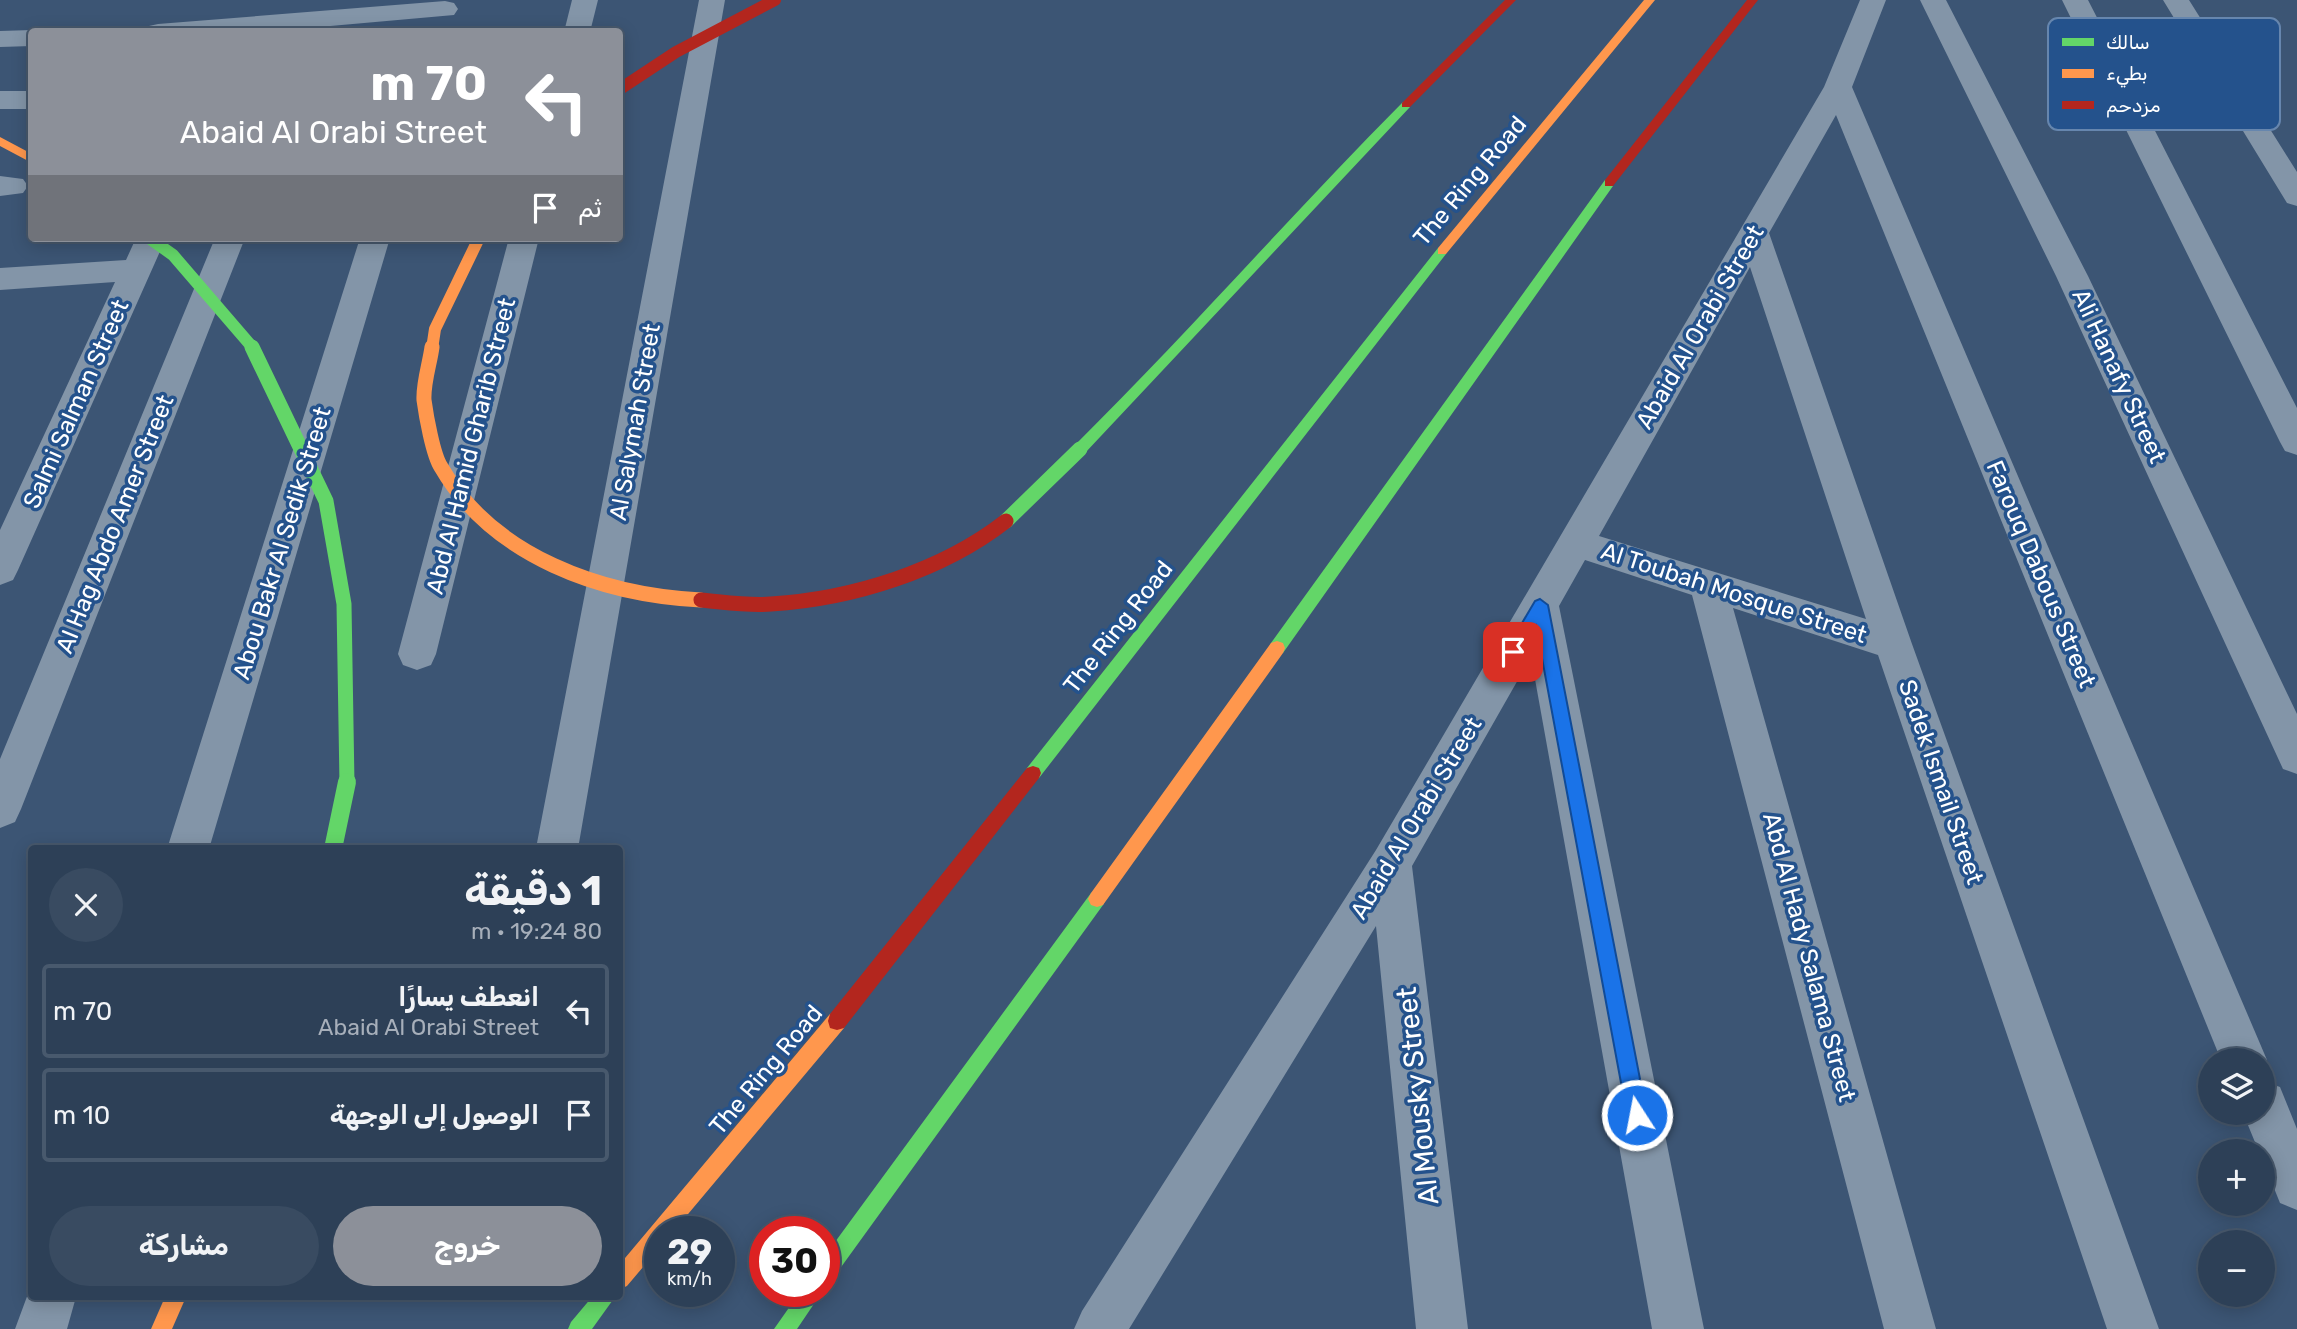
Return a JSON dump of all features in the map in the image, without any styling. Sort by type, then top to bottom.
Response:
[{"type":"highway","points":[[623,86],[638,74],[702,37],[775,0]]},
{"type":"highway","points":[[477,242],[435,329],[424,398],[439,465],[470,508],[514,546],[580,577],[659,598],[770,604],[845,593],[924,568],[995,531],[1135,396],[1344,167],[1511,0]]},
{"type":"highway","name":"The Ring Road","points":[[623,1275],[871,980],[1438,256],[1650,0]]},
{"type":"highway","points":[[840,1253],[985,1058],[1605,188],[1753,0]]},
{"type":"highway","points":[[0,141],[28,157]]},
{"type":"highway","points":[[156,242],[173,254],[256,351],[326,501],[344,604],[348,778],[334,845]]},
{"type":"highway","points":[[161,1329],[175,1300]]},
{"type":"highway","points":[[578,1329],[602,1300]]},
{"type":"highway","points":[[784,1329],[800,1307]]},
{"type":"street","points":[[245,28],[257,0]]},
{"type":"street","points":[[578,28],[585,0]]},
{"type":"street","name":"Al Salymah Street","points":[[558,843],[712,0]]},
{"type":"street","name":"Abaid Al Orabi Street","points":[[1100,1329],[1391,864],[1838,87],[1873,0]]},
{"type":"street","name":"Ali Hanafy Street","points":[[1933,0],[2072,276],[2297,755]]},
{"type":"street","points":[[2075,0],[2084,18]]},
{"type":"street","points":[[2176,0],[2187,18]]},
{"type":"street","points":[[263,28],[444,13]]},
{"type":"street","points":[[0,39],[28,38]]},
{"type":"street","name":"Farouq Dabous Street","points":[[1838,87],[2239,1048]]},
{"type":"street","points":[[0,100],[28,100]]},
{"type":"street","points":[[2140,130],[2297,442]]},
{"type":"street","points":[[2256,130],[2297,196]]},
{"type":"street","name":"Sadek Ismail Street","points":[[1754,233],[1893,644],[2133,1329]]},
{"type":"street","name":"Salmi Salman Street","points":[[0,570],[14,511],[137,270],[148,242]]},
{"type":"street","name":"Al Hag Abdo Amer Street","points":[[0,809],[228,242]]},
{"type":"street","name":"Abou Bakr Al Sedik Street","points":[[189,845],[374,242]]},
{"type":"street","name":"Abd Al Hamid Gharib Street","points":[[417,654],[523,242]]},
{"type":"street","points":[[0,279],[137,270]]},
{"type":"street","name":"Al Toubah Mosque Street","points":[[1576,543],[1893,644]]},
{"type":"street","name":"Abd Al Hady Salama Street","points":[[1708,585],[1910,1329]]},
{"type":"street","points":[[1540,605],[1678,1329]]},
{"type":"street","name":"Al Mousky Street","points":[[1391,864],[1442,1329]]},
{"type":"street","points":[[2272,1125],[2297,1186]]},
{"type":"street","points":[[41,1329],[50,1300]]},
{"type":"traffic: fast","points":[[1080,449],[1406,105]]},
{"type":"traffic: fast","points":[[1277,648],[1609,183]]},
{"type":"traffic: fast","points":[[155,242],[173,255],[256,351],[326,501],[344,604],[348,778],[334,845]]},
{"type":"traffic: fast","points":[[1033,773],[1442,251]]},
{"type":"traffic: fast","points":[[1006,521],[1080,449]]},
{"type":"traffic: fast","points":[[840,1252],[1097,899]]},
{"type":"traffic: fast","points":[[578,1329],[602,1300]]},
{"type":"traffic: fast","points":[[784,1329],[801,1307]]},
{"type":"traffic: slow","points":[[1442,251],[1650,0]]},
{"type":"traffic: slow","points":[[0,141],[28,157]]},
{"type":"traffic: slow","points":[[477,242],[435,329],[424,398],[439,465],[470,507],[514,546],[581,577],[659,598],[701,600]]},
{"type":"traffic: slow","points":[[1097,899],[1277,648]]},
{"type":"traffic: slow","points":[[623,1275],[837,1021]]},
{"type":"traffic: slow","points":[[161,1329],[175,1300]]},
{"type":"traffic: jam","points":[[623,87],[676,52],[775,0]]},
{"type":"traffic: jam","points":[[1406,105],[1511,0]]},
{"type":"traffic: jam","points":[[1609,183],[1753,0]]},
{"type":"traffic: jam","points":[[701,600],[771,604],[862,588],[958,553],[985,538],[1006,521]]},
{"type":"traffic: jam","points":[[837,1021],[1033,773]]},
{"type":"route","points":[[1513,652],[1540,605],[1637,1115]]}]
